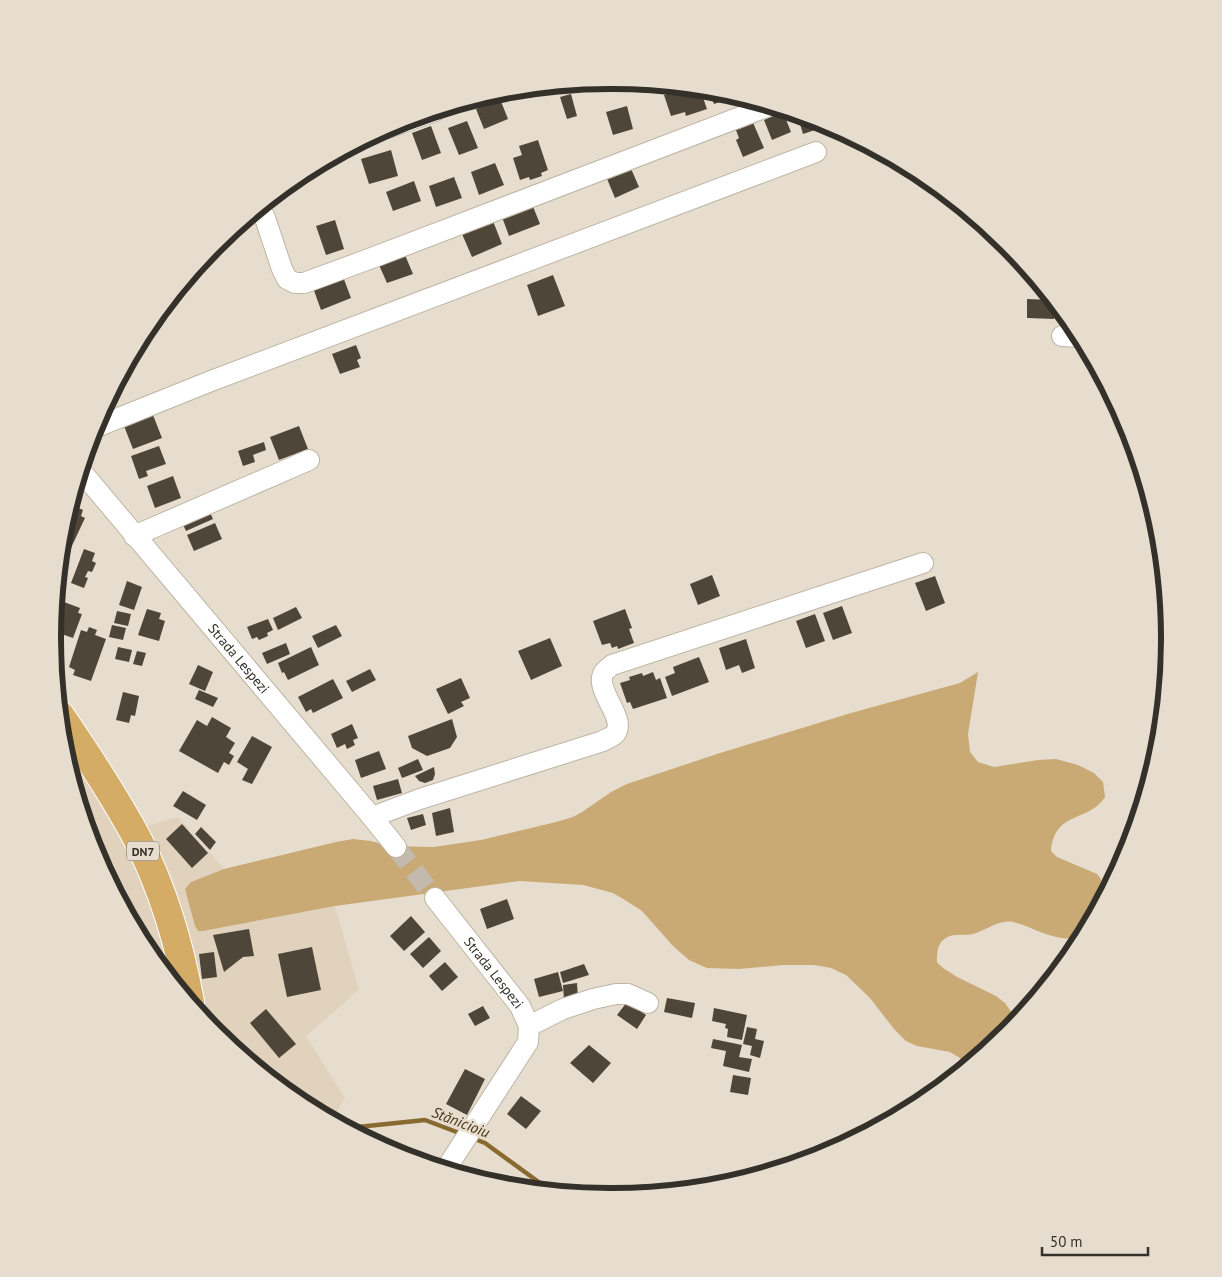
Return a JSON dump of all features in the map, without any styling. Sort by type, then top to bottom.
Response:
[{"type":"highway","name":"DN7","points":[[69,729],[113,797],[139,842],[158,884],[174,929],[188,988]]},
{"type":"street","points":[[263,213],[287,279],[296,283],[304,283],[760,109]]},
{"type":"street","points":[[105,424],[211,381],[816,152]]},
{"type":"street","points":[[134,536],[309,460]]},
{"type":"street","name":"Strada Lespezi","points":[[86,477],[396,847]]},
{"type":"street","points":[[372,817],[420,799],[603,741],[614,735],[617,728],[617,719],[604,690],[602,680],[604,672],[612,665],[923,562]]},
{"type":"street","name":"Strada Lespezi","points":[[436,898],[520,1006],[529,1026]]},
{"type":"street","points":[[449,1164],[528,1042],[529,1026],[563,1009],[616,994],[628,994],[648,1003]]},
{"type":"shaded area","points":[[978,672],[968,734],[970,752],[978,762],[994,767],[1056,759],[1078,765],[1094,773],[1103,782],[1105,797],[1090,811],[1065,823],[1054,838],[1051,851],[1057,857],[1097,874],[1101,879],[1100,886],[1072,938],[1050,936],[1021,924],[1008,921],[998,923],[973,934],[949,936],[939,945],[937,962],[943,968],[996,996],[1005,1003],[1012,1014],[962,1061],[950,1052],[917,1046],[906,1041],[870,998],[846,975],[831,968],[814,965],[783,965],[739,969],[707,968],[689,960],[673,946],[642,911],[613,893],[583,885],[520,881],[335,906],[203,931],[198,931],[195,926],[185,889],[191,882],[224,869],[353,839],[371,841],[388,846],[434,847],[481,840],[556,822],[573,817],[611,792],[627,784],[851,713],[960,683]]},
{"type":"shaded area","points":[[75,761],[115,825],[150,825],[178,817],[224,869],[191,882],[198,931],[335,906],[359,990],[306,1036],[345,1098],[335,1114],[276,1075],[222,1027],[175,973],[154,944],[118,882],[90,815]]},
{"type":"building","points":[[674,92],[703,96],[707,109],[686,116],[685,112],[671,116],[664,95]]},
{"type":"building","points":[[571,94],[577,116],[567,119],[560,97]]},
{"type":"building","points":[[711,98],[724,100],[714,104]]},
{"type":"building","points":[[500,100],[508,119],[484,129],[476,109]]},
{"type":"building","points":[[627,106],[633,129],[613,135],[606,112]]},
{"type":"building","points":[[777,115],[785,117],[791,132],[772,140],[764,120]]},
{"type":"building","points":[[751,118],[764,148],[743,157],[736,140],[739,138],[734,125]]},
{"type":"building","points":[[467,121],[478,148],[459,155],[448,128]]},
{"type":"building","points":[[800,123],[817,129],[803,134]]},
{"type":"building","points":[[431,126],[441,153],[422,160],[412,133]]},
{"type":"building","points":[[538,140],[548,170],[541,173],[542,176],[530,180],[529,177],[520,180],[513,158],[522,155],[519,146]]},
{"type":"building","points":[[391,150],[398,176],[369,184],[361,159]]},
{"type":"building","points":[[495,163],[504,185],[479,195],[471,172]]},
{"type":"building","points":[[629,164],[639,187],[615,198],[605,174]]},
{"type":"building","points":[[454,177],[462,198],[436,207],[429,186]]},
{"type":"building","points":[[414,181],[421,201],[393,211],[386,192]]},
{"type":"building","points":[[532,204],[540,224],[509,236],[502,217]]},
{"type":"building","points":[[335,220],[344,249],[326,255],[316,226]]},
{"type":"building","points":[[493,221],[502,244],[472,257],[462,234]]},
{"type":"building","points":[[405,255],[413,274],[387,283],[379,265]]},
{"type":"building","points":[[342,274],[351,298],[321,310],[312,285]]},
{"type":"building","points":[[553,275],[565,306],[538,316],[527,285]]},
{"type":"building","points":[[1027,299],[1043,300],[1054,314],[1054,319],[1027,318]]},
{"type":"building","points":[[356,345],[361,358],[357,360],[360,367],[340,374],[332,354]]},
{"type":"building","points":[[153,415],[162,438],[133,449],[124,426]]},
{"type":"building","points":[[299,426],[308,449],[279,460],[270,437]]},
{"type":"building","points":[[264,442],[266,450],[253,455],[255,462],[243,466],[238,451]]},
{"type":"building","points":[[159,446],[166,464],[146,471],[148,476],[139,479],[131,456]]},
{"type":"building","points":[[173,476],[181,498],[155,508],[147,486]]},
{"type":"building","points":[[207,506],[213,519],[186,531],[180,518]]},
{"type":"building","points":[[77,507],[83,510],[81,516],[85,518],[70,550]]},
{"type":"building","points":[[215,523],[222,539],[194,551],[187,535]]},
{"type":"building","points":[[84,549],[95,553],[92,561],[96,563],[92,572],[88,571],[85,577],[88,578],[84,588],[71,583]]},
{"type":"building","points":[[712,575],[720,596],[698,605],[690,584]]},
{"type":"building","points":[[935,576],[945,603],[926,611],[915,583]]},
{"type":"building","points":[[127,581],[142,587],[134,610],[119,605]]},
{"type":"building","points":[[64,602],[80,608],[78,613],[82,614],[73,638],[61,634],[62,608]]},
{"type":"building","points":[[842,606],[852,633],[833,640],[823,613]]},
{"type":"building","points":[[296,607],[302,618],[278,630],[273,618]]},
{"type":"building","points":[[147,609],[161,613],[159,619],[165,621],[159,641],[138,635]]},
{"type":"building","points":[[625,609],[632,628],[629,629],[634,643],[618,649],[617,646],[612,648],[610,643],[602,645],[593,621]]},
{"type":"building","points":[[117,611],[131,614],[128,626],[114,623]]},
{"type":"building","points":[[815,614],[825,641],[806,648],[796,621]]},
{"type":"building","points":[[268,619],[273,630],[267,633],[268,636],[259,640],[257,637],[252,639],[247,627]]},
{"type":"building","points":[[112,625],[126,628],[123,640],[109,637]]},
{"type":"building","points":[[336,625],[342,636],[318,648],[312,636]]},
{"type":"building","points":[[89,627],[97,630],[95,635],[106,639],[91,681],[73,675],[75,670],[69,667],[81,630],[87,632]]},
{"type":"building","points":[[550,638],[562,666],[531,680],[518,651]]},
{"type":"building","points":[[746,639],[755,668],[742,673],[739,665],[726,670],[719,648]]},
{"type":"building","points":[[286,643],[290,654],[267,664],[262,653]]},
{"type":"building","points":[[118,647],[132,650],[129,662],[115,659]]},
{"type":"building","points":[[311,647],[319,665],[288,680],[284,672],[282,673],[278,663]]},
{"type":"building","points":[[137,651],[146,653],[142,666],[133,664]]},
{"type":"building","points":[[699,657],[709,682],[672,696],[665,677],[675,673],[673,667]]},
{"type":"building","points":[[198,665],[213,672],[205,691],[189,684]]},
{"type":"building","points":[[370,669],[376,680],[352,692],[346,681]]},
{"type":"building","points":[[653,672],[656,680],[660,678],[667,698],[633,709],[630,702],[627,703],[620,683],[630,680],[629,677],[642,673],[643,676]]},
{"type":"building","points":[[461,678],[470,698],[461,702],[464,706],[448,714],[436,689]]},
{"type":"building","points":[[333,679],[343,698],[313,713],[311,709],[306,712],[298,697]]},
{"type":"building","points":[[199,690],[218,698],[213,707],[195,699]]},
{"type":"building","points":[[123,692],[139,696],[135,716],[131,715],[129,723],[116,720]]},
{"type":"building","points":[[212,717],[231,728],[226,737],[235,743],[229,753],[234,756],[229,765],[224,762],[218,773],[179,751],[197,720],[207,726]]},
{"type":"building","points":[[452,719],[457,737],[450,748],[427,756],[412,748],[408,736]]},
{"type":"building","points":[[352,724],[358,738],[353,740],[355,745],[347,749],[345,744],[337,748],[331,734]]},
{"type":"building","points":[[252,736],[272,747],[252,784],[242,780],[248,769],[237,762]]},
{"type":"building","points":[[379,751],[386,769],[361,778],[355,760]]},
{"type":"building","points":[[418,759],[423,770],[402,778],[398,768]]},
{"type":"building","points":[[434,767],[435,774],[433,780],[425,783],[419,781],[415,776]]},
{"type":"building","points":[[398,779],[402,793],[377,800],[373,786]]},
{"type":"building","points":[[183,791],[206,805],[197,820],[173,806]]},
{"type":"building","points":[[450,808],[454,832],[436,836],[432,813]]},
{"type":"building","points":[[423,814],[426,825],[411,830],[407,818]]},
{"type":"building","points":[[182,824],[208,853],[192,868],[166,839]]},
{"type":"building","points":[[201,827],[216,842],[210,850],[195,834]]},
{"type":"building","points":[[507,899],[514,919],[487,929],[480,909]]},
{"type":"building","points":[[411,916],[425,932],[404,951],[390,936]]},
{"type":"building","points":[[249,929],[254,956],[243,957],[224,972],[213,935]]},
{"type":"building","points":[[429,937],[441,951],[423,968],[410,954]]},
{"type":"building","points":[[312,947],[321,990],[287,997],[278,954]]},
{"type":"building","points":[[214,952],[217,977],[202,979],[199,954]]},
{"type":"building","points":[[445,962],[458,977],[442,991],[429,976]]},
{"type":"building","points":[[584,964],[589,975],[563,983],[560,972]]},
{"type":"building","points":[[558,972],[563,991],[539,997],[534,979]]},
{"type":"building","points":[[577,983],[578,998],[564,1000],[563,985]]},
{"type":"building","points":[[667,998],[695,1003],[692,1018],[664,1012]]},
{"type":"building","points":[[627,1002],[646,1015],[637,1029],[617,1015]]},
{"type":"building","points":[[483,1006],[490,1018],[475,1026],[468,1014]]},
{"type":"building","points":[[714,1008],[747,1015],[742,1040],[727,1037],[728,1029],[725,1028],[726,1024],[712,1021]]},
{"type":"building","points":[[266,1009],[296,1044],[279,1058],[250,1023]]},
{"type":"building","points":[[747,1027],[757,1029],[755,1039],[764,1041],[760,1058],[750,1055],[752,1046],[743,1044]]},
{"type":"building","points":[[713,1039],[742,1045],[739,1057],[752,1059],[749,1072],[723,1066],[726,1051],[711,1048]]},
{"type":"building","points":[[589,1045],[611,1063],[593,1083],[570,1063]]},
{"type":"building","points":[[465,1069],[485,1079],[467,1115],[446,1104]]},
{"type":"building","points":[[733,1075],[751,1078],[748,1095],[730,1092]]},
{"type":"building","points":[[521,1096],[541,1111],[526,1129],[507,1114]]},
{"type":"waterway","name":"Stănicioiu","points":[[358,1127],[425,1120],[462,1134]]},
{"type":"waterway","name":"Stănicioiu","points":[[472,1138],[485,1143],[542,1184]]},
{"type":"tunnel","points":[[396,847],[435,898]]}]
